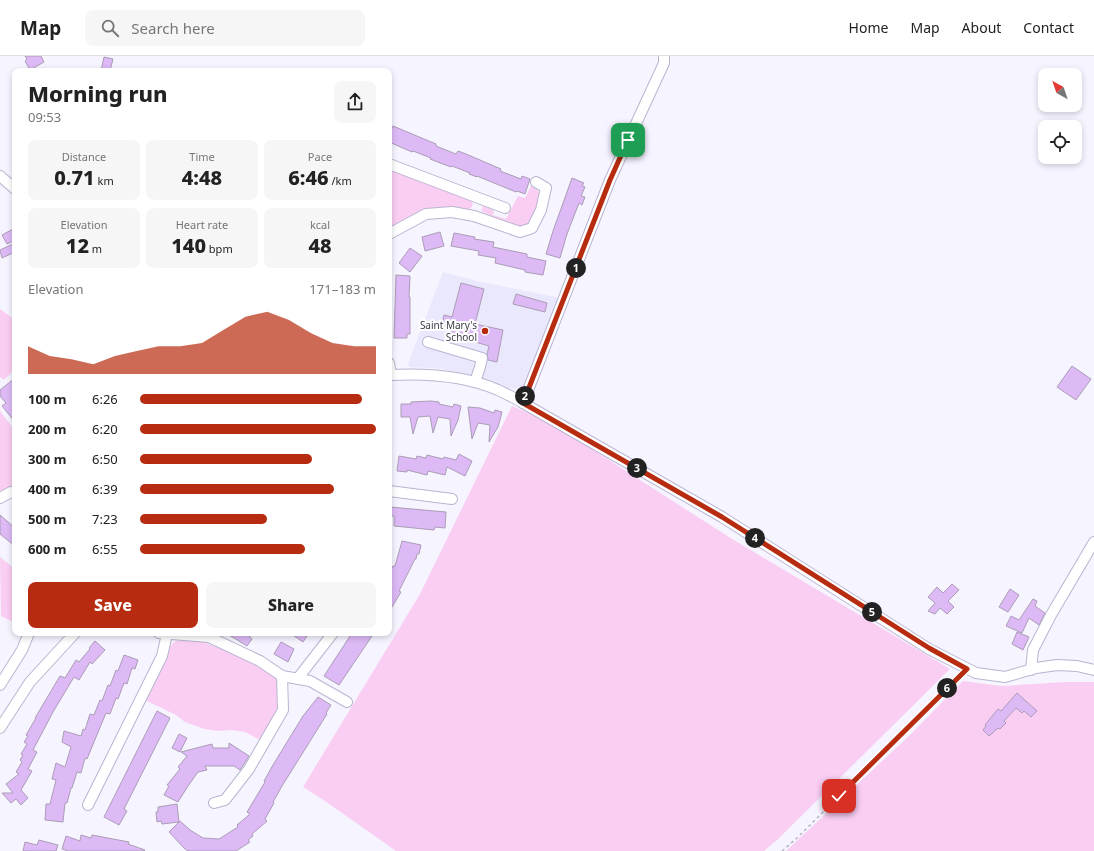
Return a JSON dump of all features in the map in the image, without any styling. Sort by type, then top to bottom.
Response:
[{"type":"street","points":[[523,403],[610,180],[664,62],[664,56]]},
{"type":"street","points":[[392,165],[505,208]]},
{"type":"street","points":[[0,176],[12,186]]},
{"type":"street","points":[[392,232],[426,214],[452,212],[474,216],[520,232],[532,228],[541,210],[546,188],[536,182]]},
{"type":"street","points":[[474,216],[479,198]]},
{"type":"street","points":[[428,342],[482,358],[475,382]]},
{"type":"street","points":[[392,375],[420,374],[452,377],[475,382],[497,390],[523,403],[722,517],[929,648],[976,673],[1005,677],[1057,665],[1077,666],[1094,670]]},
{"type":"street","points":[[392,491],[452,499]]},
{"type":"street","points":[[0,498],[12,492]]},
{"type":"street","points":[[1031,670],[1033,650],[1094,542]]},
{"type":"street","points":[[0,685],[22,650],[29,636]]},
{"type":"street","points":[[0,728],[30,682],[72,636]]},
{"type":"street","points":[[88,804],[162,656],[163,636]]},
{"type":"street","points":[[212,636],[260,661],[282,676],[310,680],[347,702]]},
{"type":"street","points":[[298,678],[331,636]]},
{"type":"street","points":[[214,803],[225,800],[249,768],[283,710],[282,676]]},
{"type":"path","points":[[782,851],[797,838],[967,669]]},
{"type":"shaded area","points":[[392,169],[471,200],[473,204],[471,208],[466,210],[420,213],[398,222],[392,227]]},
{"type":"shaded area","points":[[531,186],[540,194],[537,209],[529,225],[518,228],[481,211],[483,206],[487,206],[494,211],[493,215],[506,219],[518,196],[525,198]]},
{"type":"shaded area","name":"Saint Mary's School","points":[[443,272],[477,281],[561,298],[529,383],[512,389],[470,375],[443,369],[410,367],[408,364]]},
{"type":"shaded area","points":[[0,309],[12,318],[12,372],[4,380],[0,377]]},
{"type":"shaded area","points":[[512,406],[551,423],[729,537],[950,669],[777,840],[764,851],[396,851],[303,787],[420,594]]},
{"type":"shaded area","points":[[0,411],[12,427],[12,488],[0,491]]},
{"type":"shaded area","points":[[0,557],[12,567],[12,622],[1,616]]},
{"type":"shaded area","points":[[185,639],[200,641],[242,658],[272,675],[277,680],[280,687],[280,695],[276,711],[262,741],[245,732],[204,729],[185,722],[176,715],[145,700],[170,646],[176,641]]},
{"type":"shaded area","points":[[963,681],[1001,686],[1065,682],[1094,682],[1094,851],[786,851],[910,735]]},
{"type":"building","points":[[25,56],[41,56],[44,62],[34,68],[29,68],[25,61],[27,59]]},
{"type":"building","points":[[104,57],[113,59],[111,68],[102,68]]},
{"type":"building","points":[[393,126],[456,154],[458,151],[466,154],[501,169],[500,171],[521,179],[522,176],[530,179],[525,194],[516,192],[392,143]]},
{"type":"building","points":[[572,178],[584,183],[582,186],[585,187],[581,196],[585,197],[582,205],[579,203],[567,234],[560,258],[546,254]]},
{"type":"building","points":[[12,230],[12,242],[7,244],[2,235]]},
{"type":"building","points":[[440,232],[444,246],[425,251],[422,237]]},
{"type":"building","points":[[454,233],[475,237],[474,239],[494,242],[493,247],[527,254],[527,257],[546,261],[543,275],[525,272],[525,270],[495,263],[496,258],[478,255],[479,251],[451,246]]},
{"type":"building","points":[[12,244],[12,253],[2,258],[0,250]]},
{"type":"building","points":[[410,248],[422,256],[410,272],[399,263]]},
{"type":"building","points":[[396,275],[410,276],[410,334],[407,334],[407,338],[394,338]]},
{"type":"building","points":[[461,283],[484,289],[475,324],[503,330],[497,362],[488,360],[487,354],[489,346],[451,335],[453,327],[442,324],[444,315],[452,317]]},
{"type":"building","points":[[516,294],[547,303],[545,312],[513,304]]},
{"type":"building","points":[[1072,366],[1091,379],[1076,400],[1057,387]]},
{"type":"building","points":[[12,380],[12,418],[2,406],[6,403],[0,396],[0,390]]},
{"type":"building","points":[[431,401],[453,407],[454,404],[461,406],[458,420],[451,436],[450,419],[438,417],[433,433],[430,416],[418,417],[413,434],[410,417],[401,417],[401,404]]},
{"type":"building","points":[[468,407],[480,408],[494,413],[495,410],[502,412],[498,427],[489,442],[490,425],[478,423],[472,439]]},
{"type":"building","points":[[459,454],[472,461],[465,476],[447,467],[445,475],[428,471],[427,475],[407,470],[407,472],[397,471],[399,456],[416,459],[417,456],[426,458],[427,455],[443,459],[444,457],[456,460]]},
{"type":"building","points":[[392,507],[446,512],[445,528],[435,527],[434,530],[394,526],[394,516],[392,516]]},
{"type":"building","points":[[0,515],[12,525],[12,544],[0,534]]},
{"type":"building","points":[[402,541],[421,545],[419,554],[417,554],[416,559],[399,591],[401,592],[392,607],[392,568],[395,566]]},
{"type":"building","points":[[952,584],[959,590],[948,601],[954,607],[947,614],[940,608],[935,614],[928,611],[935,603],[928,597],[937,587],[943,593]]},
{"type":"building","points":[[1010,589],[1019,595],[1008,612],[999,607]]},
{"type":"building","points":[[1033,599],[1037,601],[1035,606],[1045,613],[1039,625],[1029,618],[1022,633],[1006,626],[1011,616],[1019,620]]},
{"type":"building","points":[[1017,632],[1029,637],[1023,650],[1012,644]]},
{"type":"building","points":[[231,636],[249,636],[252,639],[247,646]]},
{"type":"building","points":[[294,636],[307,636],[303,642]]},
{"type":"building","points":[[350,636],[372,636],[339,685],[324,676]]},
{"type":"building","points":[[95,641],[105,650],[92,664],[90,662],[79,680],[74,677],[33,750],[37,752],[28,769],[32,771],[21,790],[28,798],[21,805],[16,799],[11,803],[2,793],[13,793],[6,784],[19,774],[16,772],[22,762],[20,760],[23,755],[21,754],[27,744],[24,742],[28,736],[26,735],[60,676],[65,678],[76,660],[79,662]]},
{"type":"building","points":[[281,642],[294,649],[288,662],[274,654]]},
{"type":"building","points":[[124,655],[138,660],[135,669],[132,668],[127,684],[124,683],[110,714],[106,713],[87,759],[85,758],[81,773],[77,772],[67,803],[65,803],[63,822],[45,820],[46,804],[50,804],[56,780],[52,779],[56,763],[65,767],[71,747],[62,742],[64,731],[81,736],[83,729],[85,730],[90,714],[94,715],[100,700],[102,701],[108,685],[110,686],[116,670],[118,671]]},
{"type":"building","points":[[1017,693],[1037,711],[1031,717],[1024,711],[1022,713],[1016,708],[1004,721],[1006,723],[989,736],[983,730],[986,726],[985,725],[998,709],[1001,711]]},
{"type":"building","points":[[318,697],[331,705],[326,713],[327,714],[273,802],[274,803],[265,819],[267,821],[252,834],[253,836],[248,840],[250,842],[236,851],[188,851],[185,849],[169,832],[180,821],[190,830],[203,838],[219,839],[238,827],[237,825],[250,814],[247,812],[265,782],[264,781],[273,765],[303,716]]},
{"type":"building","points":[[157,711],[170,718],[124,809],[127,811],[119,825],[104,817]]},
{"type":"building","points":[[179,734],[187,738],[180,752],[172,748]]},
{"type":"building","points":[[229,743],[249,756],[240,770],[234,766],[205,766],[207,770],[198,772],[178,802],[164,795],[169,786],[167,785],[180,769],[178,767],[187,756],[181,752],[212,744],[213,748],[229,748]]},
{"type":"building","points":[[177,804],[179,822],[162,824],[161,821],[157,822],[156,812],[158,812],[158,807]]},
{"type":"building","points":[[81,835],[91,838],[92,835],[129,842],[128,844],[145,850],[68,851],[62,849],[66,836],[80,841]]},
{"type":"building","points":[[39,840],[58,845],[56,851],[23,851],[25,842],[37,845]]},
{"type":"place","name":"Saint Mary's School","points":[[485,331]]},
{"type":"route","points":[[628,140],[610,180],[523,403],[722,517],[929,648],[967,669],[839,796]]}]
